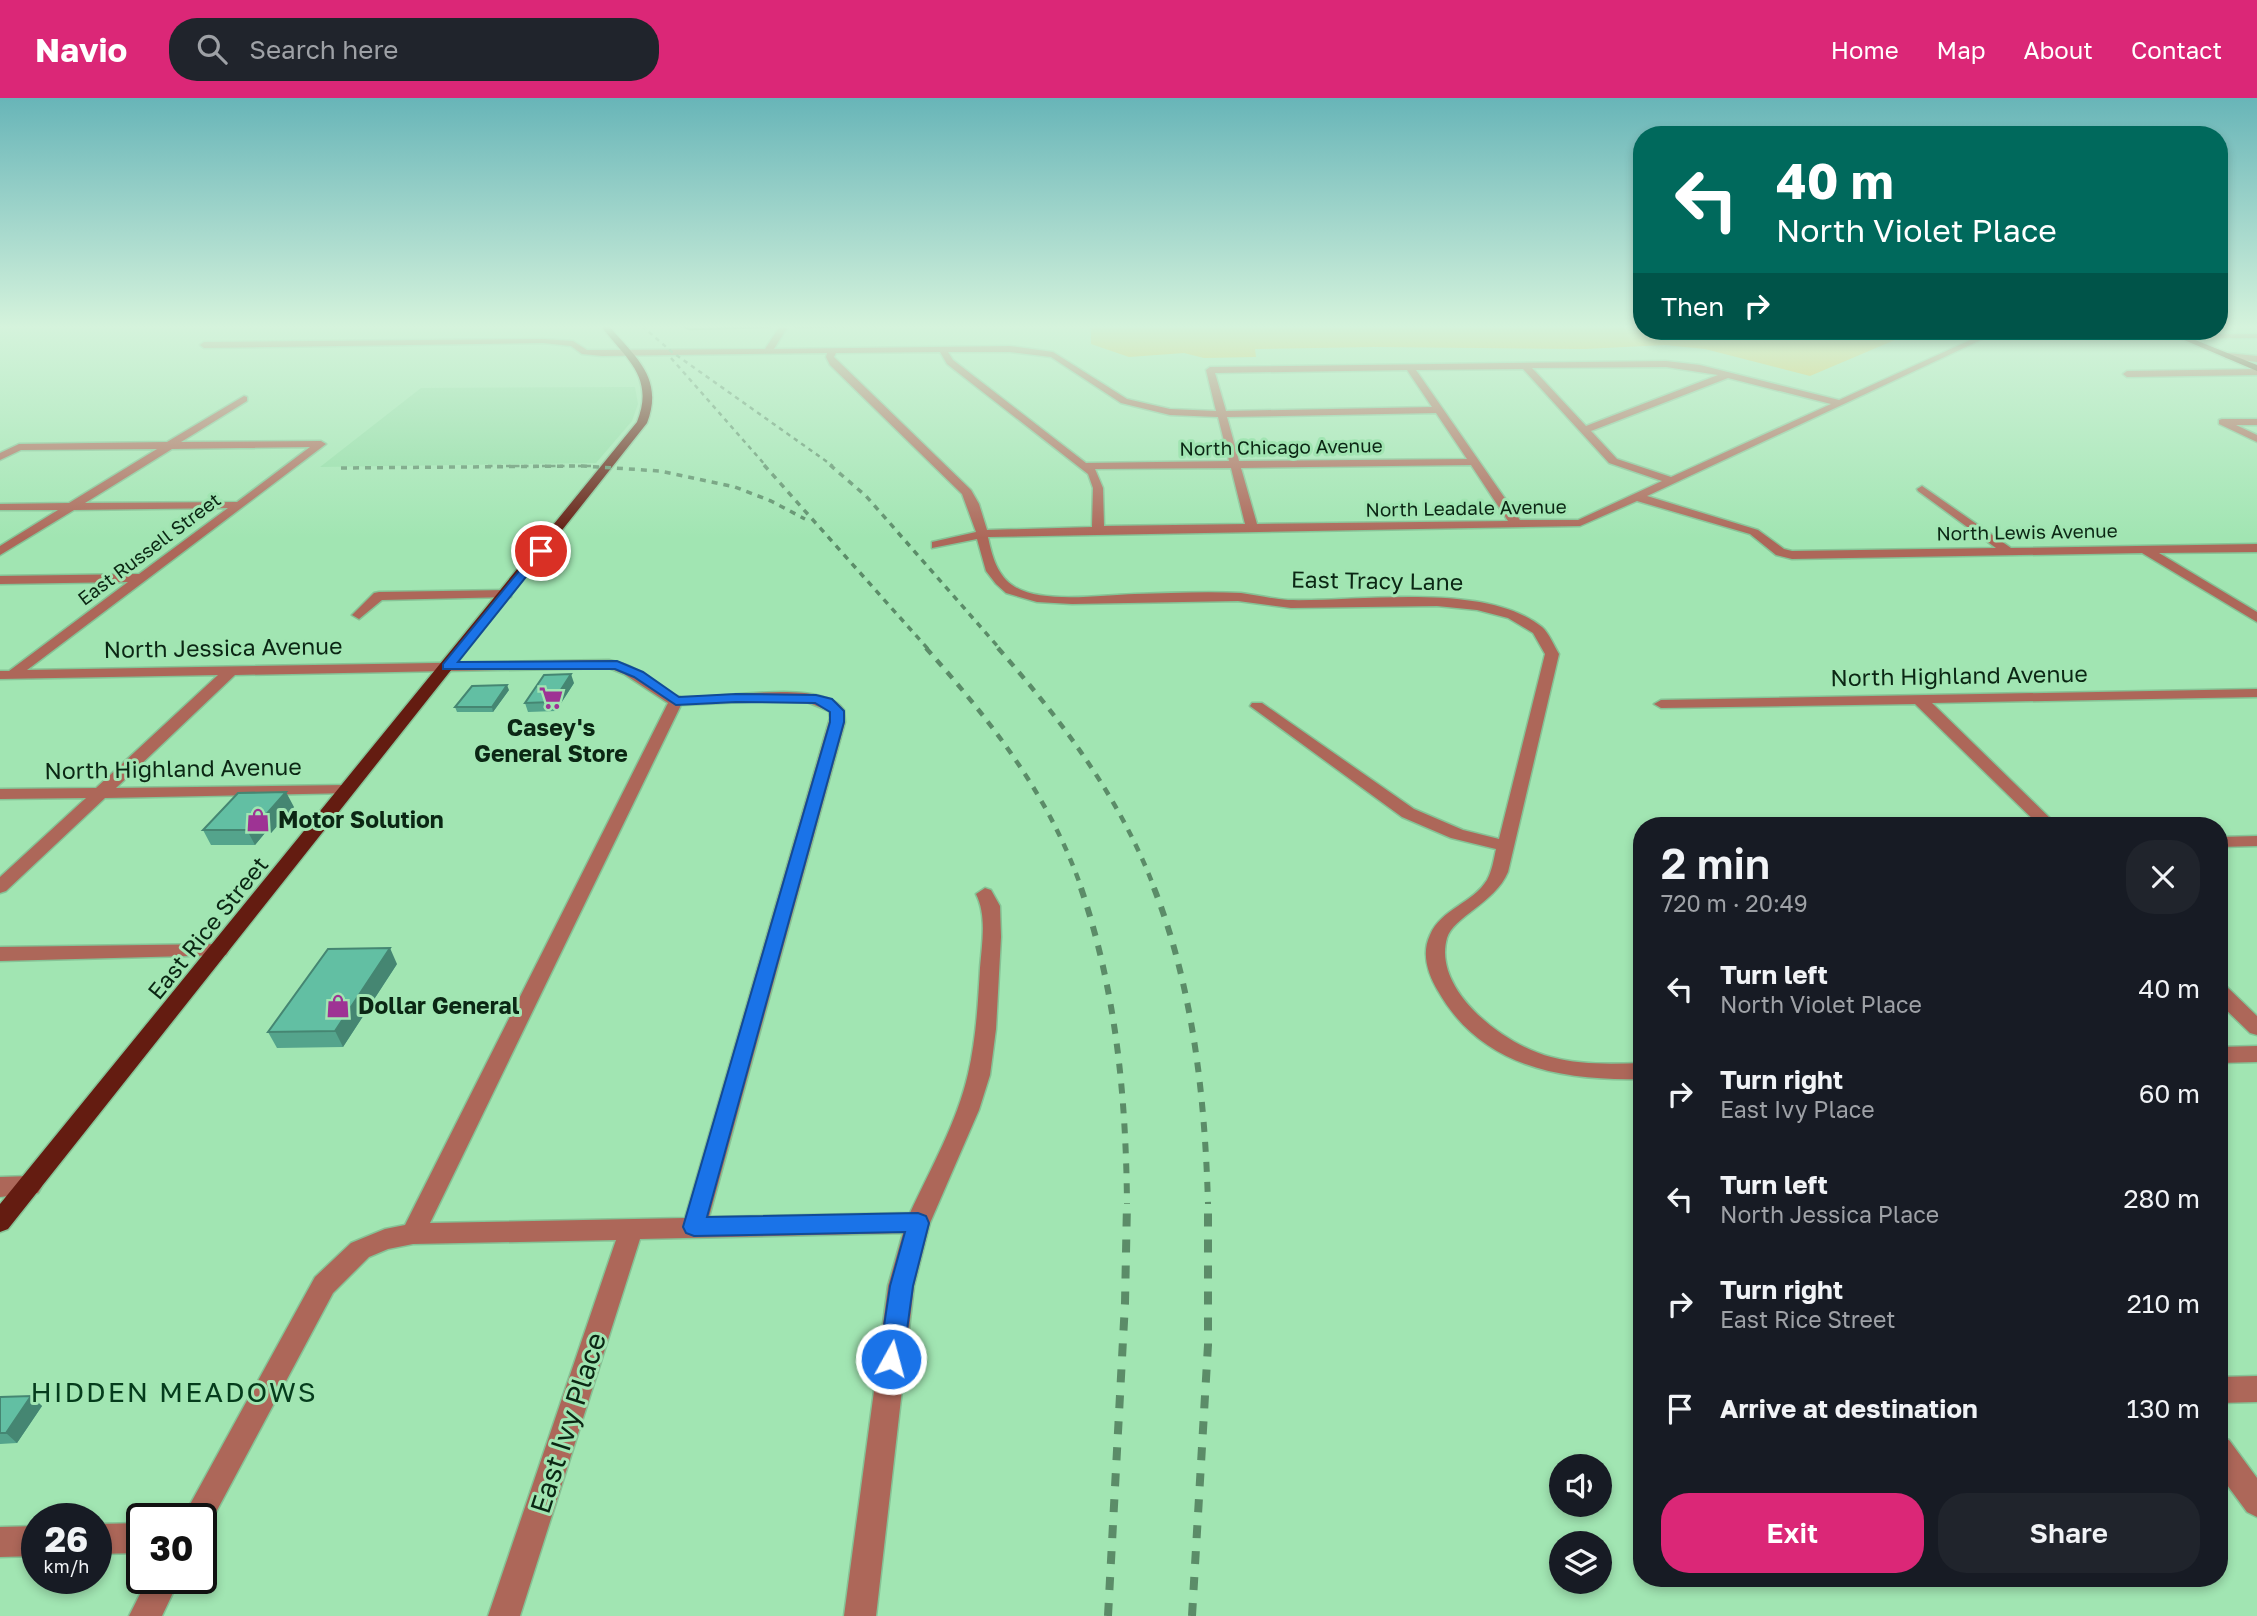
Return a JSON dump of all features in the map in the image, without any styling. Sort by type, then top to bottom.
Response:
[{"type":"main road","name":"East Rice Street","points":[[0,1222],[636,431],[646,415],[651,397]]},
{"type":"street","name":"East Tracy Lane","points":[[868,397],[967,492],[974,502],[991,572],[1001,584],[1015,593],[1038,597],[1230,597],[1291,604],[1451,602],[1502,611],[1534,628],[1548,640],[1552,654],[1499,875],[1480,896],[1454,917],[1439,936],[1436,947],[1441,979],[1452,999],[1466,1014],[1490,1036],[1517,1053],[1562,1067],[1633,1071]]},
{"type":"street","points":[[995,397],[1096,477],[1098,530]]},
{"type":"street","points":[[1120,397],[1131,404],[1170,412],[1221,414],[1441,410]]},
{"type":"street","points":[[1217,397],[1252,528]]},
{"type":"street","points":[[1431,397],[1517,525]]},
{"type":"street","points":[[1553,397],[1613,461],[1673,481]]},
{"type":"street","points":[[1584,430],[1670,397]]},
{"type":"street","points":[[1814,397],[1839,403]]},
{"type":"street","name":"North Leadale Avenue","points":[[936,545],[982,534],[1098,530],[1580,523],[1852,397]]},
{"type":"street","points":[[0,551],[244,399]]},
{"type":"street","points":[[2257,422],[2221,422],[2257,439]]},
{"type":"street","name":"East Russell Street","points":[[0,685],[6,675],[142,578],[321,444],[169,446]]},
{"type":"street","points":[[0,457],[19,447],[169,446]]},
{"type":"street","name":"North Chicago Avenue","points":[[1086,467],[1476,462]]},
{"type":"street","points":[[1922,489],[2007,551]]},
{"type":"street","name":"North Lewis Avenue","points":[[1637,497],[1748,530],[1780,552],[1798,555],[2257,548]]},
{"type":"street","points":[[0,507],[240,505]]},
{"type":"street","points":[[2145,550],[2257,618]]},
{"type":"street","points":[[0,580],[142,578]]},
{"type":"street","points":[[359,615],[379,596],[506,594]]},
{"type":"street","name":"North Jessica Avenue","points":[[6,675],[617,665],[638,674],[676,701]]},
{"type":"street","points":[[0,887],[231,671]]},
{"type":"street","name":"North Highland Avenue","points":[[1661,704],[2257,693]]},
{"type":"street","points":[[413,1234],[676,701],[799,698],[822,700],[834,707],[838,716],[837,722],[694,1227]]},
{"type":"street","points":[[1920,700],[2041,817]]},
{"type":"street","points":[[1257,706],[1408,813],[1457,834],[1504,846]]},
{"type":"street","name":"North Highland Avenue","points":[[0,794],[346,790]]},
{"type":"street","points":[[2228,842],[2257,841]]},
{"type":"street","points":[[860,1616],[901,1286],[918,1223],[968,1110],[979,1075],[986,1029],[992,937],[991,906],[985,894]]},
{"type":"street","points":[[0,954],[219,950]]},
{"type":"street","points":[[2228,999],[2257,1028]]},
{"type":"street","points":[[2228,1055],[2257,1054]]},
{"type":"street","points":[[0,1187],[30,1186]]},
{"type":"street","points":[[206,1503],[324,1285],[360,1250],[385,1239],[413,1234],[918,1223]]},
{"type":"street","name":"East Ivy Place","points":[[504,1616],[631,1231]]},
{"type":"street","points":[[2228,1390],[2257,1389]]},
{"type":"street","points":[[2228,1462],[2257,1502]]},
{"type":"street","points":[[0,1542],[21,1541]]},
{"type":"street","points":[[145,1616],[156,1594]]},
{"type":"shaded area","points":[[410,397],[637,397],[638,404],[632,421],[596,463],[320,467]]},
{"type":"building","points":[[571,674],[553,702],[525,703],[544,675]]},
{"type":"building","name":"Casey's General Store","points":[[507,685],[492,707],[455,707],[472,686]]},
{"type":"building","points":[[286,792],[263,818],[257,818],[247,830],[203,830],[238,793]]},
{"type":"building","points":[[390,948],[335,1031],[268,1032],[328,949]]},
{"type":"building","points":[[31,1396],[6,1433],[0,1433],[0,1397]]},
{"type":"railway","points":[[705,397],[766,466]]},
{"type":"railway","points":[[735,397],[833,466]]},
{"type":"railway","points":[[764,465],[928,649]]},
{"type":"railway","points":[[830,465],[866,496],[1000,649]]},
{"type":"railway","points":[[488,466],[583,466]]},
{"type":"railway","points":[[341,468],[583,466]]},
{"type":"railway","points":[[583,466],[591,466]]},
{"type":"railway","points":[[583,466],[660,471],[735,487],[771,501],[805,519]]},
{"type":"railway","points":[[926,648],[973,703],[1036,791],[1069,856],[1082,890]]},
{"type":"railway","points":[[998,648],[1067,732],[1107,792],[1125,823],[1155,890]]},
{"type":"railway","points":[[1081,888],[1103,966],[1117,1044],[1127,1204]]},
{"type":"railway","points":[[1154,888],[1178,964],[1194,1043],[1204,1124],[1208,1204]]},
{"type":"railway","points":[[1108,1616],[1125,1303],[1127,1204]]},
{"type":"railway","points":[[1192,1616],[1208,1345],[1208,1204]]},
{"type":"place","name":"Casey's General Store","points":[[551,698]]},
{"type":"place","name":"Motor Solution","points":[[258,820]]},
{"type":"place","name":"Dollar General","points":[[338,1006]]},
{"type":"district","name":"HIDDEN MEADOWS","points":[[174,1392]]},
{"type":"route","points":[[541,551],[448,666],[617,665],[638,674],[676,701],[699,698],[816,699],[827,702],[837,711],[837,722],[694,1227],[918,1223],[901,1286],[891,1359]]}]
